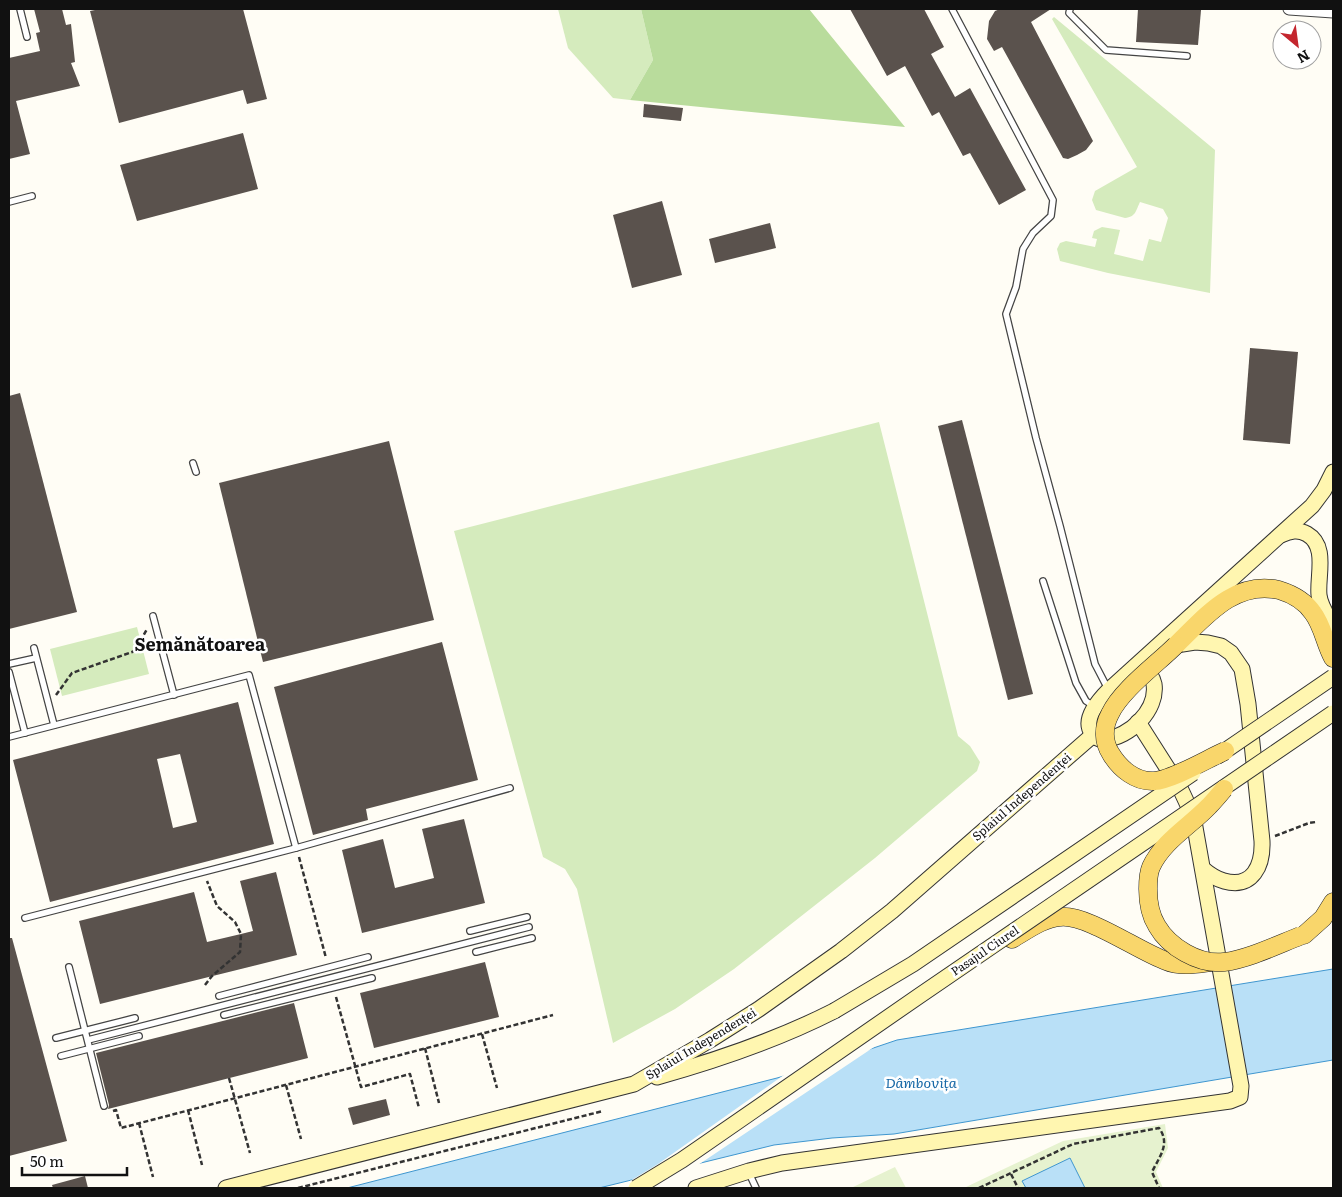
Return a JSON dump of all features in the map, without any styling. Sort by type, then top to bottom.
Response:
[{"type":"main road","points":[[1140,662],[1152,677],[1154,692],[1152,702],[1138,722],[1124,733],[1114,737],[1098,739],[1090,731],[1089,721],[1095,707],[1109,690],[1312,506],[1324,490],[1333,472]]},
{"type":"main road","points":[[1277,536],[1287,532],[1299,531],[1309,535],[1315,541],[1319,554],[1318,595],[1323,609],[1333,626]]},
{"type":"main road","points":[[1225,751],[1168,778],[1155,781],[1143,780],[1119,766],[1109,751],[1105,732],[1106,723],[1110,712],[1128,690],[1210,612],[1226,599],[1245,591],[1272,589],[1295,597],[1313,611],[1333,658]]},
{"type":"main road","points":[[1176,645],[1195,642],[1208,643],[1221,646],[1231,653],[1242,669],[1248,704],[1262,841],[1261,863],[1257,871],[1246,879],[1232,882],[1224,881],[1203,870]]},
{"type":"main road","points":[[634,1084],[749,1048],[791,1032],[834,1011],[913,964],[1333,676]]},
{"type":"main road","name":"Pasajul Ciurel","points":[[636,1188],[682,1160],[1333,713]]},
{"type":"main road","points":[[696,1188],[748,1171],[803,1159],[1230,1101],[1240,1097],[1241,1086],[1192,816],[1187,802],[1138,722]]},
{"type":"main road","name":"Splaiul Independenței","points":[[226,1188],[634,1084],[759,1009],[841,951],[892,911],[1093,735]]},
{"type":"main road","points":[[1211,962],[1185,953],[1164,935],[1151,914],[1148,898],[1148,881],[1151,868],[1160,852],[1210,806],[1224,789]]},
{"type":"main road","points":[[1302,936],[1322,918],[1333,902]]},
{"type":"main road","points":[[988,949],[1002,945],[1050,919],[1069,916],[1088,923],[1166,961],[1190,964],[1232,960],[1333,927]]},
{"type":"street","points":[[1289,9],[1333,12]]},
{"type":"lane","points":[[20,9],[27,37]]},
{"type":"lane","points":[[952,9],[1053,200],[1052,216],[1033,233],[1023,249],[1016,287],[1006,314],[1095,664],[1109,690]]},
{"type":"lane","points":[[1070,9],[1069,14],[1106,50],[1187,56]]},
{"type":"lane","points":[[9,202],[32,196]]},
{"type":"lane","points":[[193,462],[196,472]]},
{"type":"lane","points":[[1043,582],[1076,683],[1086,701],[1095,707]]},
{"type":"lane","points":[[153,616],[174,695]]},
{"type":"lane","points":[[34,648],[54,725]]},
{"type":"lane","points":[[9,664],[36,658]]},
{"type":"lane","points":[[9,672],[25,733]]},
{"type":"lane","points":[[9,737],[249,675],[296,848]]},
{"type":"lane","points":[[26,918],[296,848],[510,788]]},
{"type":"lane","points":[[470,931],[527,917]]},
{"type":"lane","points":[[88,1040],[530,927]]},
{"type":"lane","points":[[476,952],[532,938]]},
{"type":"lane","points":[[219,996],[368,958]]},
{"type":"lane","points":[[69,967],[104,1106]]},
{"type":"lane","points":[[224,1015],[372,978]]},
{"type":"lane","points":[[56,1038],[135,1018]]},
{"type":"lane","points":[[61,1056],[139,1036]]},
{"type":"lane","points":[[748,1171],[756,1188]]},
{"type":"path","points":[[47,699],[58,695],[72,673],[135,651],[153,616]]},
{"type":"path","points":[[1262,841],[1308,823],[1316,822]]},
{"type":"path","points":[[296,848],[328,967]]},
{"type":"path","points":[[205,872],[217,906],[235,922],[241,934],[240,952],[212,976],[205,985]]},
{"type":"path","points":[[333,988],[361,1087],[410,1074],[419,1108]]},
{"type":"path","points":[[104,1106],[106,1112],[116,1110],[121,1128],[553,1015]]},
{"type":"path","points":[[482,1034],[497,1088]]},
{"type":"path","points":[[425,1048],[439,1103]]},
{"type":"path","points":[[229,1078],[250,1153]]},
{"type":"path","points":[[286,1085],[300,1139]]},
{"type":"path","points":[[188,1110],[202,1165]]},
{"type":"path","points":[[298,1188],[603,1111]]},
{"type":"path","points":[[138,1123],[153,1177]]},
{"type":"path","points":[[979,1188],[1073,1144],[1158,1128],[1163,1133],[1165,1143],[1152,1172],[1159,1188]]},
{"type":"path","points":[[1011,1173],[1018,1188]]},
{"type":"green space","points":[[558,9],[641,9],[653,60],[630,100],[613,98],[568,48]]},
{"type":"green space","points":[[641,9],[809,9],[905,127],[630,100],[653,60]]},
{"type":"green space","points":[[1054,17],[1215,150],[1210,293],[1108,273],[1060,261],[1057,249],[1060,243],[1066,241],[1095,247],[1097,239],[1092,238],[1094,231],[1102,227],[1120,230],[1114,254],[1143,261],[1149,239],[1161,242],[1168,218],[1163,209],[1140,202],[1135,213],[1125,218],[1096,210],[1092,200],[1095,191],[1137,167],[1052,19]]},
{"type":"green space","points":[[879,422],[958,736],[970,746],[980,762],[977,771],[875,858],[734,969],[675,1009],[613,1043],[577,889],[565,869],[543,857],[454,531]]},
{"type":"green space","points":[[137,627],[149,674],[62,696],[50,649]]},
{"type":"green space","points":[[1165,1124],[1168,1148],[1156,1172],[1163,1188],[964,1188],[1063,1141]]},
{"type":"green space","points":[[895,1167],[906,1188],[851,1188]]},
{"type":"water","name":"Dâmbovița","points":[[1333,969],[1333,1060],[894,1134],[832,1138],[774,1145],[599,1188],[347,1188],[777,1078],[897,1040]]},
{"type":"water","points":[[1070,1158],[1085,1188],[1026,1188],[1022,1181]]},
{"type":"pier","points":[[880,1043],[698,1165],[625,1184],[658,1164],[788,1072]]},
{"type":"building","points":[[34,9],[62,9],[66,25],[71,24],[75,62],[71,63],[80,86],[16,101],[30,154],[9,159],[9,58],[40,51],[36,33],[40,32]]},
{"type":"building","points":[[100,9],[243,9],[267,99],[247,104],[243,90],[119,123],[90,11]]},
{"type":"building","points":[[850,9],[924,9],[944,47],[931,54],[955,97],[970,88],[1026,190],[999,205],[970,153],[963,156],[939,112],[932,116],[905,66],[887,76]]},
{"type":"building","points":[[1000,9],[1051,9],[1031,22],[1093,141],[1086,150],[1068,159],[1063,158],[1002,47],[994,51],[987,39],[989,21],[995,11]]},
{"type":"building","points":[[1138,9],[1201,10],[1198,45],[1136,42]]},
{"type":"building","points":[[644,104],[683,108],[681,121],[643,117]]},
{"type":"building","points":[[243,133],[258,189],[137,221],[120,165]]},
{"type":"building","points":[[662,201],[682,275],[632,288],[613,215]]},
{"type":"building","points":[[770,223],[776,248],[715,263],[709,239]]},
{"type":"building","points":[[1250,348],[1298,352],[1290,444],[1243,440]]},
{"type":"building","points":[[20,393],[77,612],[9,629],[9,396]]},
{"type":"building","points":[[962,420],[1033,694],[1008,700],[938,426]]},
{"type":"building","points":[[389,441],[434,620],[263,662],[219,483]]},
{"type":"building","points":[[442,642],[478,780],[366,809],[368,820],[313,835],[274,687]]},
{"type":"building","points":[[238,702],[274,844],[50,902],[13,760]],"holes":[[[180,754],[197,822],[173,828],[157,759]]]},
{"type":"building","points":[[464,819],[485,903],[362,933],[342,850],[383,839],[395,888],[434,878],[422,829]]},
{"type":"building","points":[[276,872],[297,955],[100,1004],[79,921],[194,892],[207,942],[241,934],[253,931],[240,881]]},
{"type":"building","points":[[9,938],[12,938],[67,1141],[9,1156]]},
{"type":"building","points":[[485,962],[499,1017],[374,1048],[360,993]]},
{"type":"building","points":[[294,1003],[308,1058],[108,1109],[109,1105],[96,1053]]},
{"type":"building","points":[[386,1099],[390,1115],[353,1125],[348,1108]]},
{"type":"building","points":[[85,1176],[88,1188],[53,1188],[52,1185]]},
{"type":"district","name":"Semănătoarea","points":[[200,645]]}]
